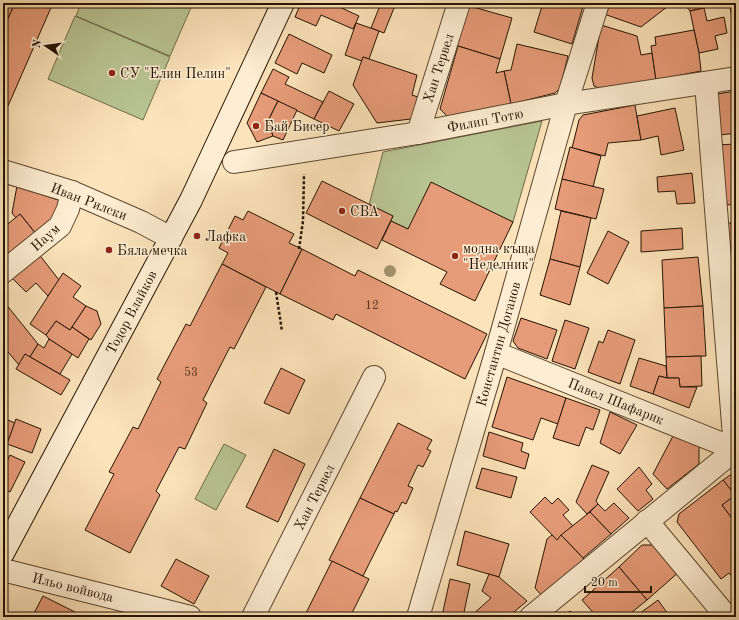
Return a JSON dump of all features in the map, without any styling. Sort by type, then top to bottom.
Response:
[{"type":"street","name":"Тодор Влайков","points":[[3,553],[171,238],[207,167],[283,3]]},
{"type":"street","name":"Хан Тервел","points":[[418,133],[459,3]]},
{"type":"street","name":"Константин Доганов","points":[[418,617],[496,353],[566,104],[598,3]]},
{"type":"street","name":"Филип Тотю","points":[[234,162],[418,133],[566,104],[736,78]]},
{"type":"street","points":[[531,617],[736,449],[706,83]]},
{"type":"street","name":"Иван Рилски","points":[[3,171],[72,192],[141,222],[171,238]]},
{"type":"street","name":"Наум","points":[[3,272],[60,226],[68,209],[72,192]]},
{"type":"street","name":"Павел Шафарик","points":[[496,353],[736,449]]},
{"type":"street","name":"Хан Тервел","points":[[253,617],[374,377]]},
{"type":"street","points":[[647,521],[727,617]]},
{"type":"street","name":"Ильо войвода","points":[[3,570],[190,617]]},
{"type":"path","points":[[299,249],[304,221],[304,151]]},
{"type":"path","points":[[276,292],[282,331]]},
{"type":"green space","points":[[81,3],[193,3],[170,56],[76,16]]},
{"type":"green space","points":[[75,16],[170,57],[143,120],[48,79]]},
{"type":"green space","points":[[542,121],[513,222],[408,229],[391,221],[393,216],[369,205],[383,152]]},
{"type":"green space","points":[[224,444],[246,455],[216,510],[195,499]]},
{"type":"building","points":[[3,3],[15,3],[4,28],[3,27]]},
{"type":"building","points":[[15,3],[53,3],[8,106],[3,104],[3,30]]},
{"type":"building","points":[[301,3],[334,3],[333,4],[359,16],[353,29],[321,15],[316,26],[295,17]]},
{"type":"building","points":[[381,3],[396,3],[384,33],[371,28]]},
{"type":"building","points":[[543,3],[584,3],[572,44],[534,32]]},
{"type":"building","points":[[607,3],[672,3],[641,27],[604,14]]},
{"type":"building","points":[[683,3],[707,3],[704,8],[690,11]]},
{"type":"building","points":[[729,3],[736,3],[736,33]]},
{"type":"building","points":[[466,5],[512,18],[500,59],[455,45]]},
{"type":"building","points":[[704,8],[707,21],[724,17],[727,33],[715,36],[718,49],[699,53],[690,11]]},
{"type":"building","points":[[356,23],[379,31],[369,59],[363,57],[362,61],[345,55]]},
{"type":"building","points":[[601,25],[637,36],[641,55],[652,53],[656,80],[599,88],[594,86],[592,78]]},
{"type":"building","points":[[694,30],[701,71],[656,80],[651,46],[656,45],[655,37]]},
{"type":"building","points":[[289,34],[332,55],[324,73],[302,63],[297,74],[275,63]]},
{"type":"building","points":[[517,44],[568,56],[560,88],[555,93],[511,104],[504,71],[511,70]]},
{"type":"building","points":[[458,46],[500,59],[496,73],[504,71],[511,104],[448,117],[440,109]]},
{"type":"building","points":[[363,57],[417,75],[412,95],[418,97],[411,119],[377,123],[353,85]]},
{"type":"building","points":[[273,69],[289,77],[285,84],[323,102],[314,119],[261,93]]},
{"type":"building","points":[[329,91],[354,104],[339,131],[314,119]]},
{"type":"building","points":[[736,91],[736,133],[720,135],[717,94]]},
{"type":"building","points":[[261,93],[278,101],[268,121],[273,136],[257,142],[247,123]]},
{"type":"building","points":[[278,101],[297,110],[283,140],[273,136],[268,121]]},
{"type":"building","points":[[635,105],[641,140],[608,143],[605,156],[572,148],[579,120],[583,115]]},
{"type":"building","points":[[675,108],[684,150],[661,155],[658,136],[641,140],[637,116]]},
{"type":"building","points":[[736,144],[736,204],[727,205],[726,196],[718,196],[716,145]]},
{"type":"building","points":[[570,147],[601,156],[593,187],[562,179]]},
{"type":"building","points":[[692,173],[695,203],[677,204],[675,191],[658,192],[657,177]]},
{"type":"building","points":[[562,179],[604,189],[596,219],[555,209]]},
{"type":"building","points":[[322,181],[393,216],[377,249],[306,213]]},
{"type":"building","name":"модна къща \"Неделник\"","points":[[431,182],[513,222],[475,301],[440,284],[447,272],[382,240],[391,221],[408,229]]},
{"type":"building","points":[[17,186],[58,200],[61,203],[60,217],[36,234],[20,214],[16,218],[12,213]]},
{"type":"building","points":[[248,211],[294,234],[289,243],[302,249],[280,294],[222,264],[228,253],[219,248],[235,216],[243,220]]},
{"type":"building","points":[[561,211],[591,218],[580,267],[550,259]]},
{"type":"building","points":[[20,214],[36,234],[3,262],[3,228]]},
{"type":"building","points":[[724,223],[736,223],[736,265],[726,266]]},
{"type":"building","points":[[682,228],[683,249],[641,252],[641,231]]},
{"type":"building","points":[[608,231],[629,242],[608,284],[587,273]]},
{"type":"building","points":[[302,249],[355,276],[358,270],[487,334],[465,379],[336,314],[333,320],[280,294]]},
{"type":"building","points":[[38,253],[59,280],[48,296],[36,283],[26,292],[12,278]]},
{"type":"building","points":[[698,257],[703,306],[664,308],[662,260]]},
{"type":"building","points":[[550,259],[580,267],[570,305],[540,295]]},
{"type":"building","points":[[222,264],[266,287],[234,349],[230,347],[203,400],[207,403],[185,449],[179,447],[156,491],[160,495],[130,553],[85,530],[114,474],[109,472],[133,427],[138,429],[161,382],[157,379],[186,324],[190,326]]},
{"type":"building","points":[[736,265],[736,288],[727,289],[726,266]]},
{"type":"building","points":[[63,273],[81,286],[73,297],[86,306],[70,330],[56,321],[46,335],[30,324]]},
{"type":"building","points":[[736,288],[736,312],[729,312],[727,289]]},
{"type":"building","points":[[5,303],[38,344],[30,357],[25,354],[19,365],[3,346],[3,304]]},
{"type":"building","points":[[86,306],[97,311],[101,324],[91,340],[72,327]]},
{"type":"building","points":[[703,306],[706,356],[666,357],[664,308]]},
{"type":"building","points":[[521,318],[557,330],[547,359],[518,348],[513,341]]},
{"type":"building","points":[[565,320],[589,328],[575,369],[552,361]]},
{"type":"building","points":[[56,321],[70,330],[72,327],[89,339],[78,358],[49,339],[46,335]]},
{"type":"building","points":[[608,330],[635,340],[620,384],[588,372],[599,341],[603,343]]},
{"type":"building","points":[[49,339],[72,354],[60,374],[30,357],[38,344],[44,348]]},
{"type":"building","points":[[25,354],[70,380],[61,395],[16,369]]},
{"type":"building","points":[[701,356],[702,386],[680,387],[679,378],[667,378],[666,357]]},
{"type":"building","points":[[639,358],[666,366],[667,378],[659,376],[653,394],[630,386]]},
{"type":"building","points":[[281,368],[305,380],[289,414],[264,403]]},
{"type":"building","points":[[659,376],[679,378],[680,387],[697,387],[689,408],[653,394]]},
{"type":"building","points":[[507,377],[566,398],[558,424],[541,418],[533,440],[492,427]]},
{"type":"building","points":[[566,398],[600,410],[593,430],[586,427],[579,446],[553,438]]},
{"type":"building","points":[[610,412],[637,425],[620,454],[600,443]]},
{"type":"building","points":[[3,418],[15,423],[7,444],[3,442]]},
{"type":"building","points":[[16,419],[41,429],[32,453],[7,444]]},
{"type":"building","points":[[398,423],[432,440],[427,449],[431,451],[423,467],[418,465],[408,486],[413,488],[406,504],[402,502],[397,512],[395,511],[394,514],[360,498]]},
{"type":"building","points":[[489,432],[523,443],[521,451],[529,454],[525,469],[483,456]]},
{"type":"building","points":[[673,436],[699,442],[699,464],[667,489],[653,474]]},
{"type":"building","points":[[274,449],[305,464],[278,522],[246,507]]},
{"type":"building","points":[[10,455],[25,462],[10,492],[3,488],[3,469]]},
{"type":"building","points":[[592,465],[609,472],[596,501],[598,504],[587,514],[576,502]]},
{"type":"building","points":[[639,467],[652,484],[646,490],[653,499],[638,511],[617,489]]},
{"type":"building","points":[[482,468],[517,477],[511,498],[476,488]]},
{"type":"building","points":[[736,471],[735,523],[722,505],[735,495],[723,480]]},
{"type":"building","points":[[723,480],[735,495],[722,505],[736,524],[735,580],[729,573],[721,579],[677,522],[679,514]]},
{"type":"building","points":[[545,497],[552,504],[558,498],[569,510],[563,515],[573,526],[557,540],[530,512]]},
{"type":"building","points":[[360,498],[394,514],[363,576],[329,560]]},
{"type":"building","points":[[614,503],[629,518],[611,534],[590,512],[598,504],[605,511]]},
{"type":"building","points":[[590,512],[611,534],[583,558],[561,535]]},
{"type":"building","points":[[465,531],[509,544],[499,577],[457,565]]},
{"type":"building","points":[[552,535],[557,540],[561,535],[583,558],[586,564],[543,597],[535,588],[547,539]]},
{"type":"building","points":[[642,545],[654,545],[680,571],[647,600],[619,567]]},
{"type":"building","points":[[176,559],[209,576],[194,604],[161,586]]},
{"type":"building","points":[[332,561],[369,579],[350,617],[304,617]]},
{"type":"building","points":[[619,567],[647,600],[626,617],[597,617],[582,600]]},
{"type":"building","points":[[489,574],[499,577],[527,601],[508,617],[470,617],[491,598],[482,591]]},
{"type":"building","points":[[450,579],[470,584],[463,617],[442,616]]},
{"type":"building","points":[[43,596],[85,617],[32,617]]},
{"type":"building","points":[[658,600],[670,617],[641,617],[639,614]]},
{"type":"building","points":[[570,611],[575,617],[563,617]]},
{"type":"place","name":"СУ \"Елин Пелин\"","points":[[112,73]]},
{"type":"place","name":"Бай Бисер","points":[[256,126]]},
{"type":"place","name":"CBA","points":[[342,211]]},
{"type":"place","name":"Лафка","points":[[197,236]]},
{"type":"place","name":"Бяла мечка","points":[[109,250]]},
{"type":"place","name":"модна къща \"Неделник\"","points":[[455,256]]}]
